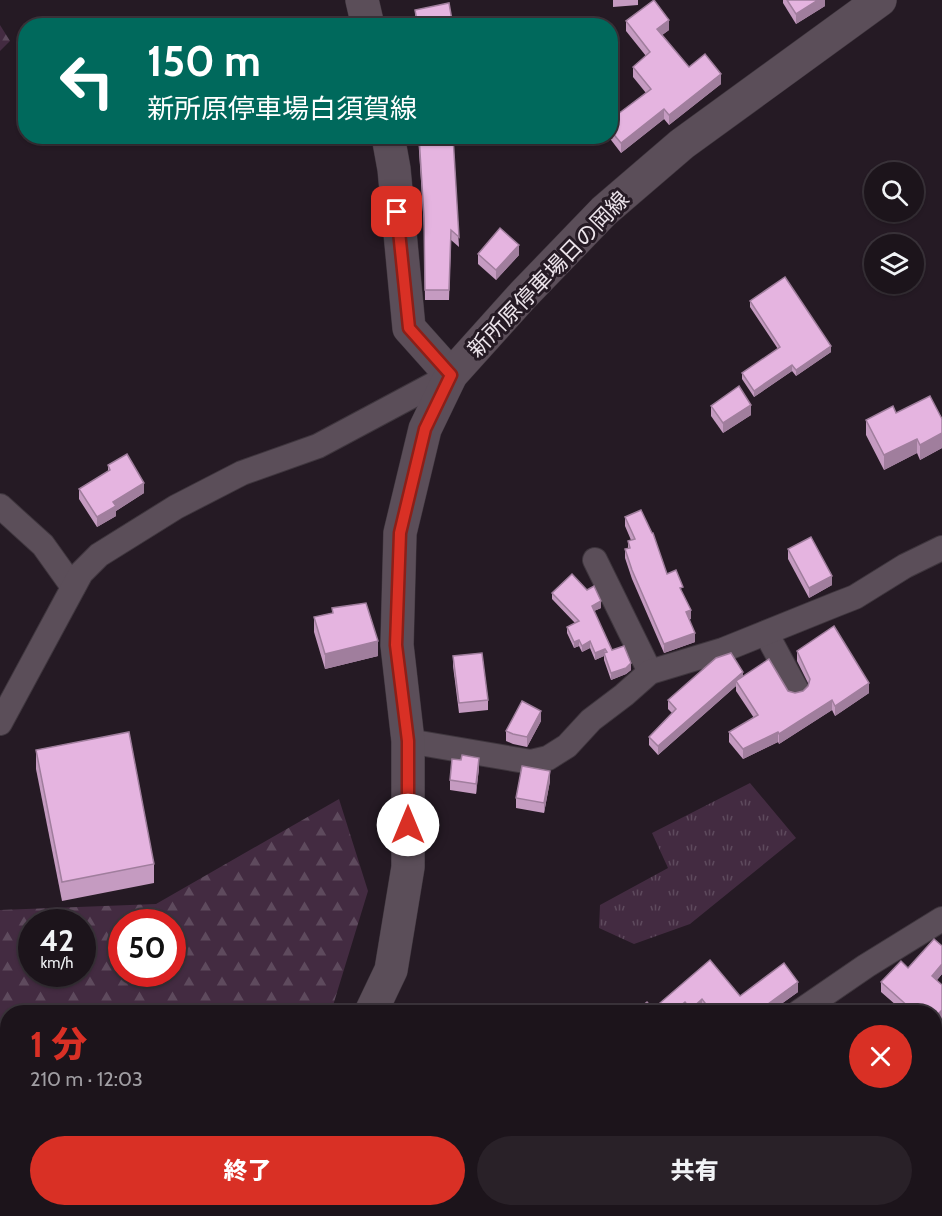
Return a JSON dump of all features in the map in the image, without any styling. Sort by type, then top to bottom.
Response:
[{"type":"main road","points":[[362,0],[366,18]]},
{"type":"main road","name":"新所原停車場日の岡線","points":[[374,1005],[392,970],[408,867],[408,741],[396,645],[400,533],[425,429],[451,375],[523,295],[604,211],[682,144],[880,0]]},
{"type":"main road","points":[[389,144],[394,169],[409,328],[451,375]]},
{"type":"street","points":[[0,723],[81,573],[99,555],[176,507],[242,473],[318,446],[451,375]]},
{"type":"street","points":[[0,506],[43,545],[73,587]]},
{"type":"street","points":[[408,741],[531,762],[548,758],[567,746],[591,720],[650,672],[723,650],[855,597],[905,566],[942,548]]},
{"type":"street","points":[[595,560],[650,672]]},
{"type":"street","points":[[766,633],[796,689]]},
{"type":"street","points":[[809,1005],[866,966],[942,919]]},
{"type":"green space","points":[[0,25],[10,41],[0,51]]},
{"type":"green space","points":[[750,783],[796,838],[690,924],[634,944],[599,928],[600,905],[668,868],[652,833]]},
{"type":"green space","points":[[339,799],[368,891],[333,1005],[0,1005],[0,910],[18,909],[18,987],[96,987],[96,909],[26,909],[156,904]]},
{"type":"building","points":[[654,0],[669,20],[657,29],[689,67],[705,54],[721,74],[669,115],[664,109],[621,143],[618,139],[618,114],[651,89],[633,67],[650,52],[626,21]]},
{"type":"building","points":[[787,0],[818,0],[796,14]]},
{"type":"building","points":[[449,3],[452,18],[416,18],[415,10]]},
{"type":"building","points":[[419,144],[453,144],[459,237],[451,230],[449,290],[425,290]]},
{"type":"building","points":[[500,228],[519,245],[496,270],[478,254]]},
{"type":"building","points":[[785,277],[831,346],[796,370],[792,365],[754,391],[742,373],[780,347],[750,301]]},
{"type":"building","points":[[739,386],[751,405],[723,423],[711,406]]},
{"type":"building","points":[[930,396],[942,419],[942,433],[920,445],[917,439],[884,455],[866,420],[893,406],[896,413]]},
{"type":"building","points":[[127,454],[144,483],[113,502],[116,506],[97,517],[79,489],[110,470],[108,465]]},
{"type":"building","points":[[641,510],[653,533],[667,574],[676,570],[683,587],[680,588],[691,610],[686,612],[695,633],[664,644],[625,549],[630,548],[628,541],[635,539],[625,517]]},
{"type":"building","points":[[811,537],[832,576],[809,588],[788,549]]},
{"type":"building","points":[[572,574],[587,590],[594,586],[601,601],[592,606],[612,650],[624,646],[631,663],[626,668],[611,673],[604,653],[607,652],[605,649],[595,653],[590,641],[582,646],[579,640],[574,642],[567,627],[579,621],[552,593]]},
{"type":"building","points":[[366,603],[378,641],[325,654],[314,617],[333,613],[332,608]]},
{"type":"building","points":[[834,626],[869,683],[835,706],[832,700],[779,734],[778,732],[743,749],[729,732],[758,715],[736,681],[769,659],[788,691],[795,693],[803,691],[810,679],[797,651]]},
{"type":"building","points":[[482,653],[488,700],[459,703],[453,656]]},
{"type":"building","points":[[731,653],[743,672],[658,746],[649,737],[676,709],[668,700],[716,658]]},
{"type":"building","points":[[522,701],[541,711],[527,737],[506,731]]},
{"type":"building","points":[[129,732],[154,864],[62,882],[36,750]]},
{"type":"building","points":[[462,755],[479,758],[476,784],[450,780],[452,759],[461,760]]},
{"type":"building","points":[[522,766],[550,771],[544,803],[516,798]]},
{"type":"building","points":[[934,939],[942,946],[942,964],[932,976],[942,985],[942,1005],[907,1005],[881,982],[901,961],[908,968]]},
{"type":"building","points":[[710,960],[740,996],[784,963],[798,982],[767,1005],[707,1005],[702,999],[695,1005],[688,1005],[685,1002],[681,1005],[658,1005]]},
{"type":"route","points":[[397,212],[409,328],[451,375],[425,429],[400,533],[396,645],[408,741],[408,825]]}]
